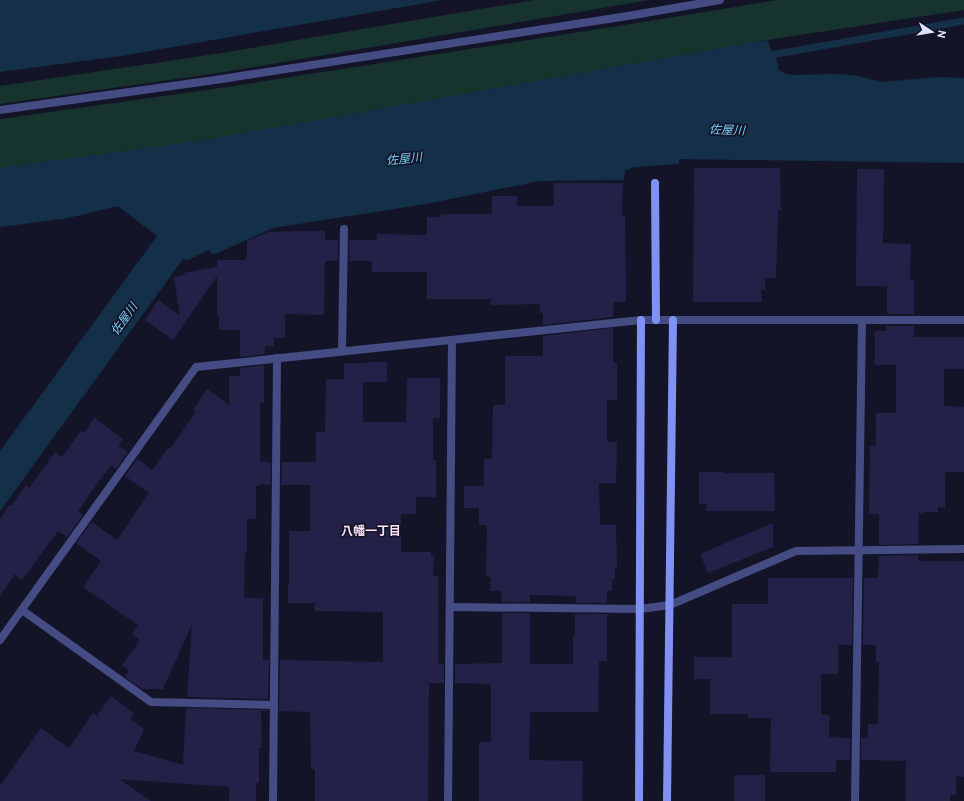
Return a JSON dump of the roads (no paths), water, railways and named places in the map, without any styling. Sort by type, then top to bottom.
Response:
[{"type":"street","points":[[0,110],[216,80],[634,15],[720,0]]},
{"type":"street","points":[[655,183],[656,320]]},
{"type":"street","points":[[342,351],[344,229]]},
{"type":"street","points":[[639,801],[641,320]]},
{"type":"street","points":[[0,640],[196,367],[641,320],[964,320]]},
{"type":"street","points":[[667,801],[673,320]]},
{"type":"street","points":[[855,801],[862,320]]},
{"type":"street","points":[[448,801],[452,340]]},
{"type":"street","points":[[273,801],[277,358]]},
{"type":"street","points":[[450,607],[640,609],[670,605],[796,551],[964,549]]},
{"type":"street","points":[[22,610],[151,702],[274,705]]},
{"type":"water","points":[[0,0],[443,0],[121,56],[0,72]]},
{"type":"water","name":"佐屋川","points":[[767,40],[777,61],[779,70],[786,74],[841,74],[882,82],[937,77],[964,78],[964,163],[679,159],[679,164],[634,167],[625,171],[624,180],[540,181],[426,204],[273,228],[213,255],[209,250],[188,260],[183,259],[0,511],[0,451],[157,236],[118,206],[68,218],[0,227],[0,168],[211,139]]},
{"type":"waterway","points":[[765,56],[964,21]]},
{"type":"district","name":"八幡一丁目","points":[[371,531]]}]
